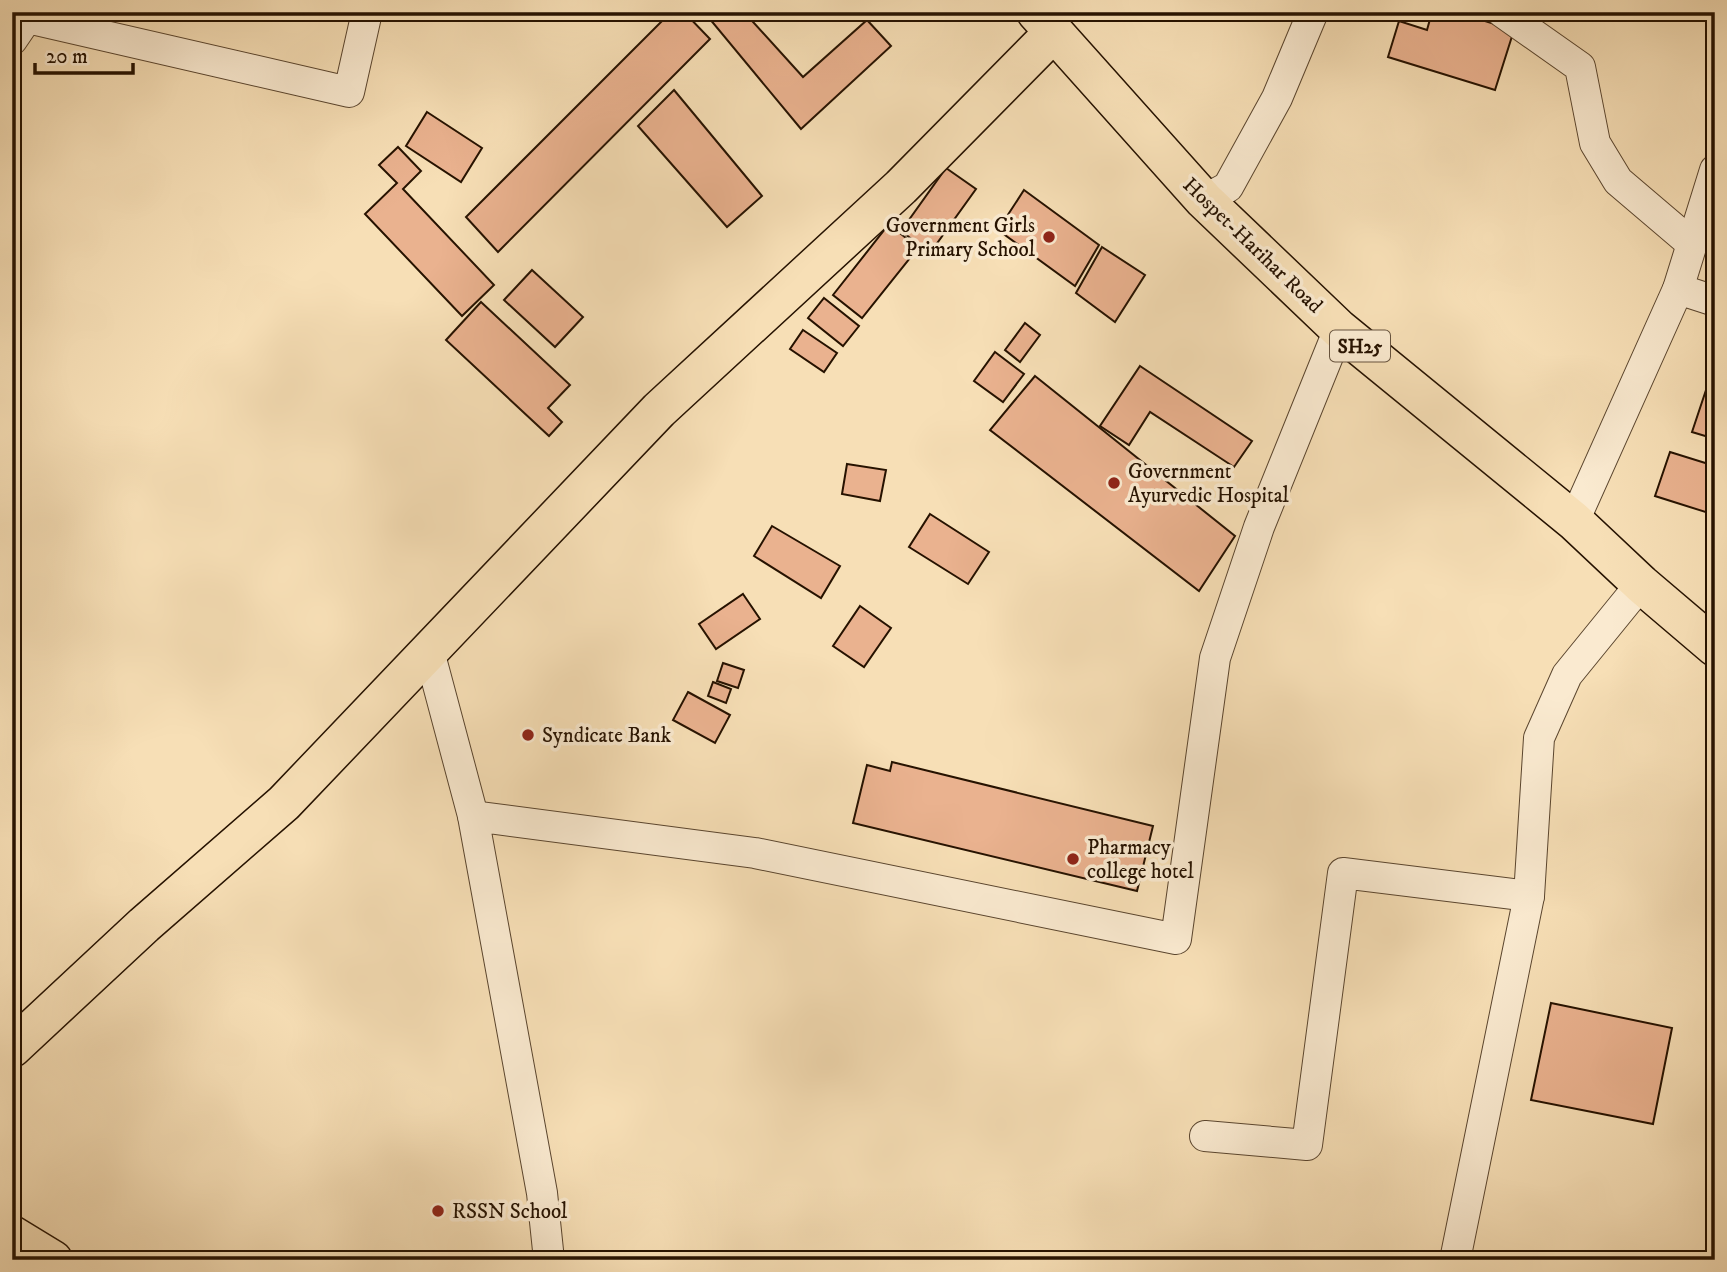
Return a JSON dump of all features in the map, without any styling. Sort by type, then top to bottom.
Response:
[{"type":"main road","name":"Hospet-Harihar Road","points":[[1045,23],[1204,200],[1339,330],[1574,521],[1640,584],[1715,647]]},
{"type":"main road","points":[[12,1048],[144,925],[285,803],[659,410],[901,187],[1045,23]]},
{"type":"main road","points":[[12,1235],[53,1260]]},
{"type":"street","points":[[18,24],[349,92],[367,12]]},
{"type":"street","points":[[1204,200],[1228,187],[1277,98],[1313,12]]},
{"type":"street","points":[[1502,12],[1580,67],[1595,143],[1618,181],[1692,244]]},
{"type":"street","points":[[1574,521],[1678,289],[1715,170]]},
{"type":"street","points":[[1678,289],[1715,301]]},
{"type":"street","points":[[473,816],[755,853],[1176,939],[1216,658],[1259,527],[1339,330]]},
{"type":"street","points":[[1455,1260],[1529,896],[1539,738],[1567,675],[1640,584]]},
{"type":"street","points":[[429,651],[473,816],[542,1193],[549,1260]]},
{"type":"street","points":[[1205,1136],[1307,1145],[1343,873],[1529,896]]},
{"type":"building","points":[[671,12],[684,12],[710,39],[498,252],[466,217]]},
{"type":"building","points":[[704,12],[744,12],[803,77],[867,20],[891,46],[801,129]]},
{"type":"building","points":[[1432,12],[1456,12],[1514,30],[1495,90],[1388,57],[1399,21],[1427,30]]},
{"type":"building","points":[[674,90],[762,196],[727,227],[638,126]]},
{"type":"building","points":[[427,112],[482,148],[461,182],[406,146]]},
{"type":"building","points":[[398,147],[421,171],[403,189],[494,285],[462,316],[365,214],[397,183],[379,165]]},
{"type":"building","points":[[946,168],[976,189],[930,253],[901,231]]},
{"type":"building","name":"Government Girls Primary School","points":[[1024,190],[1099,245],[1075,286],[998,230]]},
{"type":"building","points":[[889,224],[918,248],[862,318],[833,295]]},
{"type":"building","points":[[1102,247],[1145,275],[1115,322],[1076,293]]},
{"type":"building","points":[[532,270],[583,317],[555,347],[504,300]]},
{"type":"building","points":[[824,298],[859,326],[843,346],[808,318]]},
{"type":"building","points":[[481,302],[570,385],[548,408],[562,422],[549,436],[446,340]]},
{"type":"building","points":[[1025,323],[1040,335],[1020,362],[1005,350]]},
{"type":"building","points":[[803,330],[837,353],[824,372],[790,349]]},
{"type":"building","points":[[995,352],[1024,374],[1003,402],[974,381]]},
{"type":"building","points":[[1715,363],[1715,439],[1692,432]]},
{"type":"building","points":[[1140,366],[1252,441],[1234,467],[1150,412],[1129,445],[1100,426]]},
{"type":"building","name":"Government Ayurvedic Hospital","points":[[1035,376],[1235,536],[1199,591],[990,430]]},
{"type":"building","points":[[1670,452],[1715,466],[1715,515],[1655,496]]},
{"type":"building","points":[[847,464],[886,470],[880,501],[842,494]]},
{"type":"building","points":[[930,514],[989,552],[968,584],[909,547]]},
{"type":"building","points":[[772,526],[840,566],[821,598],[754,556]]},
{"type":"building","points":[[743,594],[760,619],[716,649],[699,624]]},
{"type":"building","points":[[860,606],[891,628],[864,667],[833,646]]},
{"type":"building","points":[[723,663],[744,670],[738,688],[717,681]]},
{"type":"building","points":[[713,682],[731,689],[726,703],[708,696]]},
{"type":"building","points":[[688,692],[730,715],[715,743],[673,720]]},
{"type":"building","name":"Pharmacy college hotel","points":[[892,762],[1153,826],[1137,891],[853,823],[867,765],[890,771]]},
{"type":"building","points":[[1551,1003],[1672,1028],[1653,1124],[1531,1100]]},
{"type":"place","name":"Government Girls Primary School","points":[[1049,237]]},
{"type":"place","name":"Government Ayurvedic Hospital","points":[[1114,483]]},
{"type":"place","name":"Syndicate Bank","points":[[528,735]]},
{"type":"place","name":"Pharmacy college hotel","points":[[1073,859]]},
{"type":"place","name":"RSSN School","points":[[438,1211]]}]
